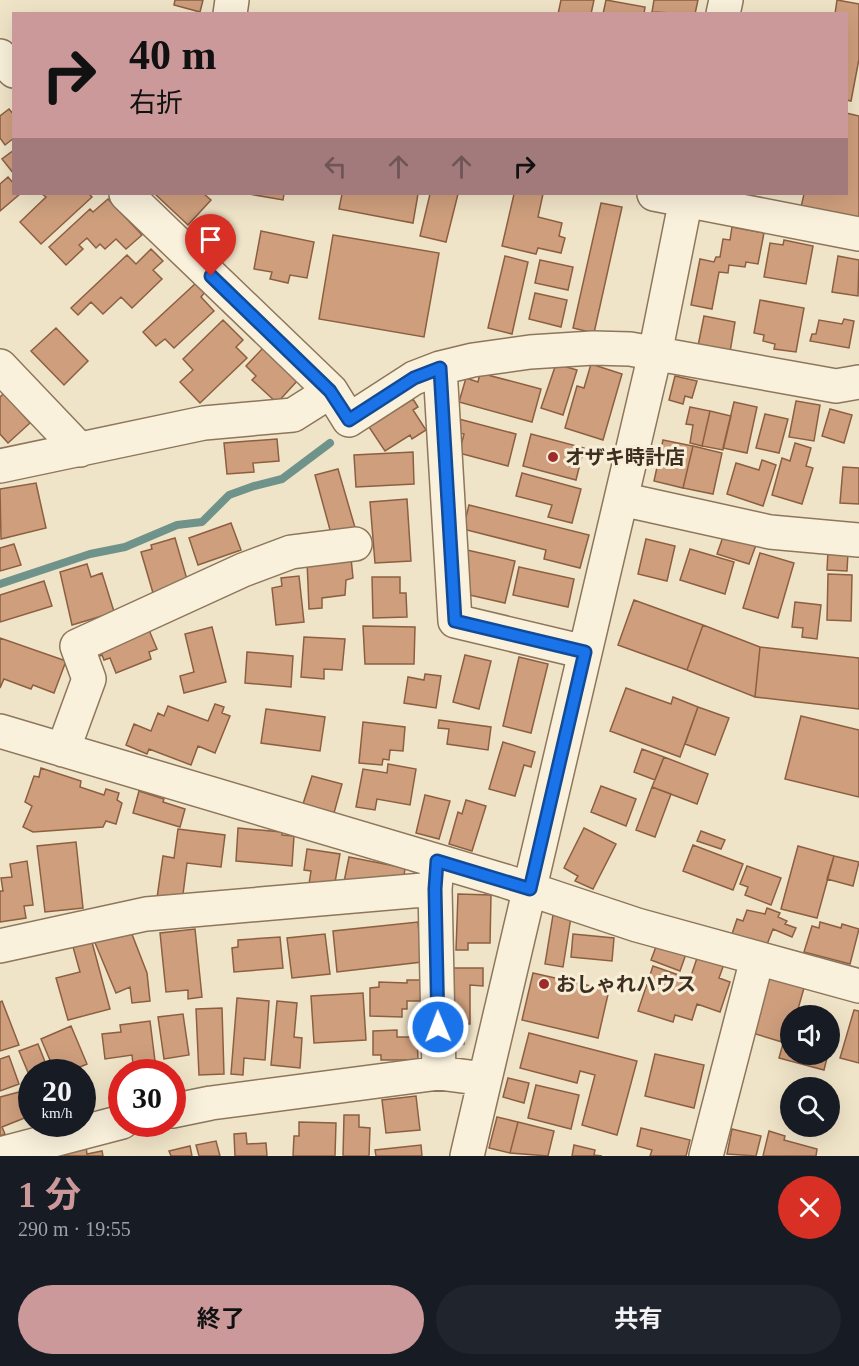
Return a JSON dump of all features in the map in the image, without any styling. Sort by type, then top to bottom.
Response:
[{"type":"street","points":[[0,56],[12,69]]},
{"type":"street","points":[[127,195],[330,391],[349,420],[414,378],[440,368],[473,360],[530,352],[593,348],[630,349],[836,386],[859,382]]},
{"type":"street","points":[[665,195],[687,197],[859,234]]},
{"type":"street","points":[[467,1156],[655,354],[687,197]]},
{"type":"street","points":[[0,366],[80,450]]},
{"type":"street","points":[[440,368],[455,621],[585,652]]},
{"type":"street","points":[[0,466],[204,423],[293,415],[330,391]]},
{"type":"street","points":[[621,499],[770,532],[859,540]]},
{"type":"street","points":[[63,750],[89,679],[77,646],[243,570],[291,552],[355,544]]},
{"type":"street","points":[[0,731],[436,875],[530,889],[637,925],[859,986]]},
{"type":"street","points":[[0,946],[146,914],[436,875]]},
{"type":"street","points":[[436,875],[439,1073]]},
{"type":"street","points":[[706,1156],[757,958]]},
{"type":"street","points":[[186,1108],[211,1102],[439,1073],[485,1079]]},
{"type":"street","points":[[0,1154],[108,1126]]},
{"type":"building","points":[[175,0],[203,0],[200,12],[174,5]]},
{"type":"building","points":[[561,0],[594,0],[591,12],[558,12]]},
{"type":"building","points":[[606,0],[645,7],[644,12],[603,12]]},
{"type":"building","points":[[654,0],[698,0],[695,12],[652,12]]},
{"type":"building","points":[[837,0],[859,4],[859,59],[851,101],[848,100],[848,12],[835,12]]},
{"type":"building","points":[[9,109],[12,113],[12,140],[5,145],[0,138],[0,116]]},
{"type":"building","points":[[848,113],[859,116],[859,219],[801,207],[804,195],[848,195]]},
{"type":"building","points":[[12,152],[12,172],[2,159]]},
{"type":"building","points":[[8,177],[12,182],[12,195],[19,195],[0,211],[0,184]]},
{"type":"building","points":[[43,195],[90,195],[92,197],[41,244],[20,222],[46,197]]},
{"type":"building","points":[[156,195],[205,195],[211,200],[188,225]]},
{"type":"building","points":[[255,195],[284,195],[283,200]]},
{"type":"building","points":[[342,195],[418,195],[413,223],[339,209]]},
{"type":"building","points":[[430,195],[458,195],[446,242],[420,236]]},
{"type":"building","points":[[514,195],[543,195],[538,217],[562,223],[559,236],[565,238],[561,253],[538,248],[536,254],[502,246]]},
{"type":"building","points":[[108,199],[142,235],[126,249],[116,239],[105,249],[100,244],[96,248],[87,238],[79,245],[83,249],[66,265],[49,247],[90,209],[93,212]]},
{"type":"building","points":[[601,203],[622,207],[594,333],[573,328]]},
{"type":"building","points":[[732,227],[764,233],[758,264],[746,262],[745,267],[729,265],[728,273],[719,272],[712,309],[691,305],[700,259],[714,262],[716,257],[720,257],[723,239],[730,240]]},
{"type":"building","points":[[261,231],[314,242],[307,278],[290,275],[288,283],[270,279],[272,272],[254,269]]},
{"type":"building","points":[[333,235],[439,253],[424,337],[319,319]]},
{"type":"building","points":[[784,240],[813,246],[806,284],[764,277],[770,243],[783,245]]},
{"type":"building","points":[[151,249],[163,261],[153,270],[162,279],[132,308],[121,297],[103,314],[91,302],[78,315],[71,308],[127,255],[136,264]]},
{"type":"building","points":[[505,256],[528,262],[512,334],[488,328]]},
{"type":"building","points":[[838,256],[859,260],[858,296],[832,292]]},
{"type":"building","points":[[540,260],[573,267],[568,290],[535,283]]},
{"type":"building","points":[[196,283],[205,292],[201,297],[214,311],[174,348],[165,339],[156,346],[143,332]]},
{"type":"building","points":[[535,293],[567,300],[561,327],[529,319]]},
{"type":"building","points":[[760,300],[804,308],[796,352],[774,349],[775,344],[763,341],[764,335],[754,333]]},
{"type":"building","points":[[704,316],[735,322],[730,352],[698,346]]},
{"type":"building","points":[[844,319],[854,321],[849,348],[810,341],[812,334],[816,334],[819,320],[842,324]]},
{"type":"building","points":[[223,320],[243,340],[236,347],[247,358],[200,403],[180,382],[193,370],[183,359]]},
{"type":"building","points":[[56,328],[88,361],[64,385],[31,351]]},
{"type":"building","points":[[263,348],[298,380],[277,403],[252,380],[256,376],[246,366]]},
{"type":"building","points":[[556,364],[577,370],[563,415],[541,408]]},
{"type":"building","points":[[591,364],[622,374],[603,440],[565,428],[577,386],[584,388]]},
{"type":"building","points":[[480,373],[541,389],[532,422],[459,402],[466,378],[478,382]]},
{"type":"building","points":[[675,376],[697,381],[692,398],[685,396],[683,404],[669,400]]},
{"type":"building","points":[[4,393],[30,423],[8,443],[0,434],[0,397]]},
{"type":"building","points":[[413,399],[418,407],[413,410],[426,430],[412,439],[410,435],[385,451],[369,427]]},
{"type":"building","points":[[796,401],[820,405],[814,441],[789,437]]},
{"type":"building","points":[[734,402],[757,407],[747,453],[723,448]]},
{"type":"building","points":[[690,407],[710,411],[702,446],[690,443],[693,425],[686,424]]},
{"type":"building","points":[[830,409],[852,415],[844,443],[822,436]]},
{"type":"building","points":[[710,411],[731,416],[723,450],[702,446]]},
{"type":"building","points":[[765,414],[788,419],[779,453],[756,448]]},
{"type":"building","points":[[459,419],[516,434],[508,466],[459,453],[464,434],[455,432]]},
{"type":"building","name":"オザキ時計店","points":[[531,434],[584,448],[576,480],[523,466]]},
{"type":"building","points":[[277,439],[279,461],[253,463],[254,472],[227,474],[224,443]]},
{"type":"building","points":[[663,440],[693,446],[683,488],[654,481]]},
{"type":"building","points":[[795,443],[811,448],[806,466],[813,468],[802,504],[772,495],[782,458],[790,461]]},
{"type":"building","points":[[693,446],[722,453],[713,494],[683,488]]},
{"type":"building","points":[[413,452],[414,484],[356,487],[354,455]]},
{"type":"building","points":[[762,460],[776,465],[763,506],[727,494],[736,463],[759,470]]},
{"type":"building","points":[[843,467],[859,468],[859,504],[840,503]]},
{"type":"building","points":[[338,469],[356,531],[332,537],[315,475]]},
{"type":"building","points":[[522,473],[581,489],[572,523],[548,517],[552,505],[516,496]]},
{"type":"building","points":[[36,483],[46,528],[1,539],[0,489]]},
{"type":"building","points":[[407,499],[411,561],[375,563],[370,502]]},
{"type":"building","points":[[469,505],[589,535],[580,568],[544,559],[546,550],[463,529]]},
{"type":"building","points":[[231,523],[241,550],[198,565],[189,538]]},
{"type":"building","points":[[724,534],[756,545],[749,564],[717,554]]},
{"type":"building","points":[[175,538],[188,583],[153,593],[141,552],[152,549],[151,545]]},
{"type":"building","points":[[646,539],[675,546],[667,581],[638,574]]},
{"type":"building","points":[[14,544],[21,565],[0,571],[0,548]]},
{"type":"building","points":[[690,549],[734,562],[725,594],[680,580]]},
{"type":"building","points":[[467,550],[515,561],[505,603],[465,594],[469,573],[462,572]]},
{"type":"building","points":[[828,551],[848,552],[847,571],[827,570]]},
{"type":"building","points":[[760,553],[794,563],[778,618],[743,608]]},
{"type":"building","points":[[351,558],[353,578],[346,580],[345,595],[322,598],[322,608],[309,609],[307,561]]},
{"type":"building","points":[[87,564],[91,577],[102,573],[116,618],[104,621],[102,616],[72,625],[60,572]]},
{"type":"building","points":[[519,567],[574,579],[568,607],[513,595]]},
{"type":"building","points":[[828,574],[852,575],[851,621],[827,620]]},
{"type":"building","points":[[299,576],[304,622],[276,625],[272,588],[282,586],[281,578]]},
{"type":"building","points":[[372,577],[400,577],[400,593],[406,593],[407,617],[373,618]]},
{"type":"building","points":[[44,581],[52,606],[0,622],[0,595]]},
{"type":"building","points":[[634,600],[703,625],[687,670],[618,645]]},
{"type":"building","points":[[795,602],[821,605],[817,639],[802,637],[803,628],[792,627]]},
{"type":"building","points":[[703,625],[760,647],[755,697],[687,670]]},
{"type":"building","points":[[363,626],[415,627],[414,664],[365,664]]},
{"type":"building","points":[[212,627],[226,682],[184,693],[180,676],[194,672],[185,634]]},
{"type":"building","points":[[149,630],[157,649],[149,652],[151,659],[116,673],[110,658],[104,660],[102,655],[97,657],[95,652]]},
{"type":"building","points":[[304,637],[345,639],[342,670],[324,669],[324,679],[301,677]]},
{"type":"building","points":[[0,638],[66,661],[54,693],[33,685],[31,689],[4,679],[0,688]]},
{"type":"building","points":[[760,647],[859,658],[859,709],[755,697]]},
{"type":"building","points":[[247,652],[293,656],[291,687],[245,683]]},
{"type":"building","points":[[465,655],[491,661],[479,709],[453,702]]},
{"type":"building","points":[[519,657],[548,664],[531,733],[503,726]]},
{"type":"building","points":[[425,674],[441,676],[436,708],[404,703],[408,677],[424,680]]},
{"type":"building","points":[[626,688],[671,704],[673,697],[698,707],[680,757],[610,731]]},
{"type":"building","points":[[215,704],[224,707],[222,713],[230,716],[215,753],[198,746],[191,765],[149,749],[147,754],[126,745],[134,724],[151,731],[158,713],[164,716],[168,706],[208,721]]},
{"type":"building","points":[[698,707],[729,718],[715,755],[685,744]]},
{"type":"building","points":[[266,709],[325,717],[320,751],[261,743]]},
{"type":"building","points":[[801,716],[859,730],[859,797],[785,779]]},
{"type":"building","points":[[439,720],[491,727],[488,750],[447,744],[449,729],[438,728]]},
{"type":"building","points":[[363,722],[405,727],[403,751],[390,750],[389,760],[383,759],[382,765],[359,763]]},
{"type":"building","points":[[503,742],[535,752],[531,767],[524,765],[515,796],[489,789]]},
{"type":"building","points":[[642,749],[664,757],[655,780],[634,772]]},
{"type":"building","points":[[664,757],[708,774],[697,804],[652,787]]},
{"type":"building","points":[[388,764],[416,769],[410,805],[377,799],[375,810],[356,807],[363,769],[387,773]]},
{"type":"building","points":[[41,768],[81,781],[80,787],[104,795],[106,789],[119,793],[117,800],[122,803],[116,824],[106,821],[103,827],[33,832],[23,827],[32,806],[25,802],[34,776],[39,777]]},
{"type":"building","points":[[312,776],[342,784],[334,813],[303,804]]},
{"type":"building","points":[[601,786],[636,799],[626,826],[591,812]]},
{"type":"building","points":[[652,787],[671,794],[655,837],[636,830]]},
{"type":"building","points":[[139,791],[185,809],[180,827],[133,813]]},
{"type":"building","points":[[425,795],[450,801],[439,839],[416,833]]},
{"type":"building","points":[[466,800],[486,806],[472,851],[449,844],[458,812],[462,814]]},
{"type":"building","points":[[238,828],[282,832],[282,835],[294,836],[292,866],[236,861]]},
{"type":"building","points":[[584,828],[616,844],[593,889],[575,881],[578,876],[564,868]]},
{"type":"building","points":[[178,829],[225,835],[221,867],[187,863],[182,902],[157,898],[163,856],[174,858]]},
{"type":"building","points":[[701,831],[725,840],[721,849],[697,841]]},
{"type":"building","points":[[76,842],[83,908],[45,912],[37,846]]},
{"type":"building","points":[[693,845],[743,864],[733,890],[683,871]]},
{"type":"building","points":[[798,846],[834,856],[817,918],[781,909]]},
{"type":"building","points":[[307,849],[340,854],[334,888],[309,884],[311,871],[304,870]]},
{"type":"building","points":[[834,856],[859,862],[853,886],[827,879]]},
{"type":"building","points":[[349,857],[405,868],[403,884],[368,878],[367,886],[344,882]]},
{"type":"building","points":[[27,861],[33,905],[24,906],[26,918],[0,922],[0,891],[3,891],[1,878],[12,877],[10,864]]},
{"type":"building","points":[[747,866],[781,878],[771,905],[745,895],[748,887],[740,884]]},
{"type":"building","points":[[458,894],[491,895],[490,943],[468,943],[468,950],[456,950]]},
{"type":"building","points":[[767,908],[780,913],[778,917],[787,921],[785,924],[796,928],[792,937],[773,929],[766,947],[732,934],[737,919],[743,921],[747,910],[765,914]]},
{"type":"building","points":[[553,915],[571,917],[563,967],[545,964]]},
{"type":"building","points":[[418,922],[422,962],[337,972],[333,931]]},
{"type":"building","points":[[820,922],[841,928],[842,924],[859,929],[850,964],[804,952],[812,926],[819,928]]},
{"type":"building","points":[[128,924],[147,973],[150,1001],[132,1003],[130,987],[116,993],[93,938]]},
{"type":"building","points":[[195,929],[202,997],[188,999],[188,990],[166,992],[160,933]]},
{"type":"building","points":[[89,931],[110,1009],[68,1020],[56,978],[80,972],[70,936]]},
{"type":"building","points":[[325,934],[330,974],[292,978],[287,938]]},
{"type":"building","points":[[573,934],[614,938],[612,961],[571,957]]},
{"type":"building","points":[[280,937],[283,968],[234,972],[232,948],[238,947],[238,940]]},
{"type":"building","points":[[657,944],[686,954],[680,971],[651,960]]},
{"type":"building","points":[[698,955],[724,964],[719,978],[730,982],[720,1012],[697,1004],[692,1020],[675,1015],[673,1022],[638,1011],[653,966],[690,979]]},
{"type":"building","points":[[451,968],[483,968],[483,986],[470,985],[470,1024],[464,1024],[464,1044],[452,1044]]},
{"type":"building","points":[[533,973],[609,990],[598,1038],[522,1020]]},
{"type":"building","points":[[766,976],[804,988],[799,1005],[780,1005],[780,1041],[749,1032]]},
{"type":"building","points":[[407,980],[425,980],[425,1001],[407,1001],[407,1009],[402,1009],[402,1017],[370,1016],[370,988],[379,987],[379,982],[407,983]]},
{"type":"building","points":[[363,993],[366,1040],[314,1043],[311,996]]},
{"type":"building","points":[[237,998],[269,1001],[265,1060],[244,1058],[243,1075],[231,1074]]},
{"type":"building","points":[[2,1001],[19,1045],[0,1051],[0,1002]]},
{"type":"building","points":[[277,1001],[297,1003],[294,1037],[302,1038],[300,1068],[271,1065]]},
{"type":"building","points":[[222,1008],[224,1074],[199,1075],[196,1009]]},
{"type":"building","points":[[854,1010],[859,1011],[859,1063],[840,1058]]},
{"type":"building","points":[[183,1014],[189,1055],[164,1059],[158,1017]]},
{"type":"building","points":[[150,1021],[155,1059],[132,1059],[132,1055],[105,1059],[102,1034],[121,1032],[120,1025]]},
{"type":"building","points":[[71,1026],[85,1059],[49,1059],[41,1039]]},
{"type":"building","points":[[397,1030],[397,1037],[417,1037],[418,1060],[381,1060],[381,1055],[373,1055],[373,1031]]},
{"type":"building","points":[[529,1033],[637,1061],[617,1135],[582,1125],[595,1075],[580,1071],[577,1083],[520,1068]]},
{"type":"building","points":[[38,1044],[44,1059],[22,1059],[19,1051]]},
{"type":"building","points":[[655,1054],[704,1065],[694,1108],[645,1096]]},
{"type":"building","points":[[9,1056],[18,1084],[0,1091],[0,1059]]},
{"type":"building","points":[[805,1065],[825,1065],[824,1070]]},
{"type":"building","points":[[508,1078],[529,1083],[524,1103],[503,1097]]},
{"type":"building","points":[[536,1085],[579,1095],[571,1129],[528,1118]]},
{"type":"building","points":[[18,1092],[18,1121],[2,1127],[5,1134],[0,1136],[0,1097]]},
{"type":"building","points":[[416,1096],[420,1130],[386,1133],[382,1100]]},
{"type":"building","points":[[344,1115],[359,1115],[359,1127],[370,1128],[369,1156],[343,1156]]},
{"type":"building","points":[[497,1117],[518,1122],[510,1153],[489,1148]]},
{"type":"building","points":[[299,1122],[336,1123],[335,1156],[293,1156],[294,1136],[299,1136]]},
{"type":"building","points":[[518,1122],[554,1131],[548,1156],[510,1153]]},
{"type":"building","points":[[641,1128],[690,1140],[686,1156],[650,1156],[652,1150],[637,1146]]},
{"type":"building","points":[[732,1129],[761,1136],[756,1156],[727,1154]]},
{"type":"building","points":[[769,1131],[785,1137],[784,1140],[817,1149],[816,1156],[763,1156]]},
{"type":"building","points":[[246,1133],[247,1144],[266,1143],[267,1156],[235,1156],[234,1134]]},
{"type":"building","points":[[216,1141],[220,1156],[199,1156],[196,1145]]},
{"type":"building","points":[[421,1145],[422,1156],[376,1156],[375,1150]]},
{"type":"building","points":[[574,1145],[595,1150],[594,1155],[602,1156],[572,1156]]},
{"type":"building","points":[[190,1146],[192,1156],[171,1156],[169,1151]]},
{"type":"building","points":[[86,1147],[87,1154],[102,1151],[103,1156],[65,1156],[64,1152]]},
{"type":"waterway","points":[[0,584],[90,554],[125,547],[177,525],[202,522],[229,495],[282,479],[330,443]]},
{"type":"place","name":"オザキ時計店","points":[[553,457]]},
{"type":"place","name":"おしゃれハウス","points":[[544,984]]},
{"type":"route","points":[[211,276],[330,391],[349,420],[414,378],[440,368],[455,621],[585,652],[530,889],[437,861],[435,889],[438,1027]]}]
